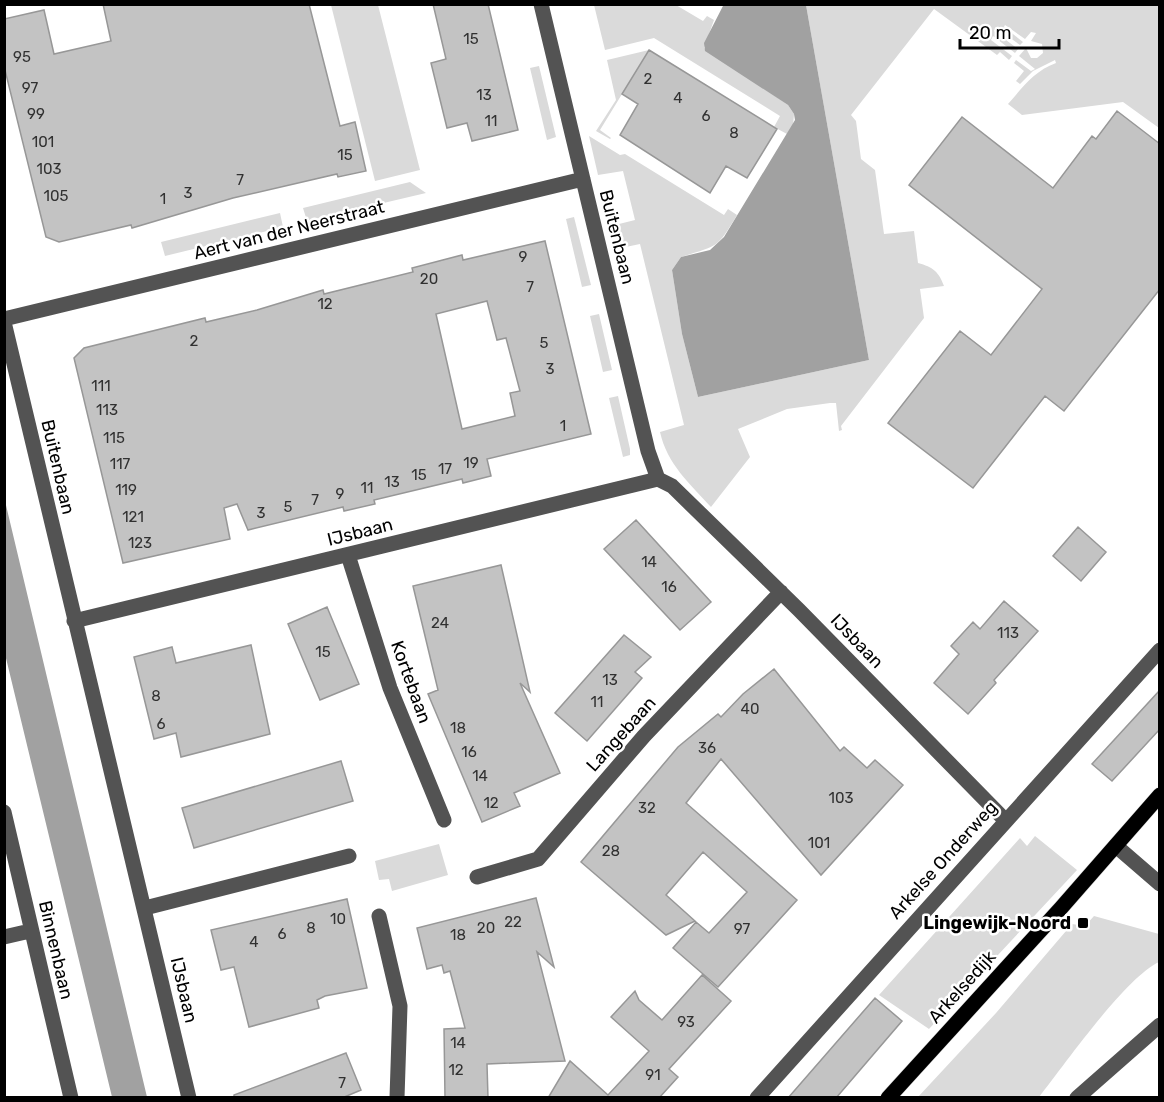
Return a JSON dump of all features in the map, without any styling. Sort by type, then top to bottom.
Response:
[{"type":"main road","name":"Arkelsedijk","points":[[888,1098],[1160,795]]},
{"type":"street","name":"Buitenbaan","points":[[541,4],[648,451],[658,478]]},
{"type":"street","name":"Aert van der Neerstraat","points":[[5,326],[583,179]]},
{"type":"street","name":"Buitenbaan","points":[[5,326],[74,621]]},
{"type":"street","name":"IJsbaan","points":[[189,1098],[74,621],[658,478],[672,486],[781,592],[1005,820]]},
{"type":"street","name":"Kortebaan","points":[[348,555],[390,688],[444,820]]},
{"type":"street","name":"Langebaan","points":[[477,877],[538,859],[644,736],[781,592]]},
{"type":"street","name":"Arkelse Onderweg","points":[[757,1098],[1160,650]]},
{"type":"street","name":"Binnenbaan","points":[[4,812],[70,1098]]},
{"type":"street","points":[[1116,846],[1160,884]]},
{"type":"street","points":[[145,908],[349,856]]},
{"type":"street","points":[[379,916],[400,1006],[397,1098]]},
{"type":"street","points":[[4,937],[30,931]]},
{"type":"street","points":[[1077,1098],[1160,1024]]},
{"type":"shaded area","points":[[724,4],[806,5],[869,360],[698,397],[682,334],[672,270],[681,257],[710,250],[724,237],[795,120],[788,105],[705,51],[704,43]]},
{"type":"shaded area","points":[[331,5],[378,5],[420,170],[375,181]]},
{"type":"shaded area","points":[[594,5],[676,5],[703,21],[707,16],[714,20],[704,48],[788,105],[794,114],[793,126],[787,134],[774,127],[780,116],[654,38],[605,50]]},
{"type":"shaded area","points":[[806,5],[1159,5],[1159,128],[1123,102],[1022,115],[1008,104],[1035,75],[1056,63],[1055,60],[1033,71],[1020,84],[1016,81],[1024,71],[1014,63],[1016,60],[1031,71],[1035,69],[1019,56],[1026,48],[1031,58],[1037,58],[1043,53],[1042,44],[1031,41],[1036,33],[1031,32],[1025,39],[1005,25],[1004,27],[1023,42],[1020,45],[996,28],[994,31],[1018,49],[1015,53],[993,36],[991,40],[1012,56],[1009,60],[1000,52],[997,55],[934,9],[851,115],[856,121],[861,159],[875,170],[884,234],[914,231],[918,263],[935,271],[944,286],[920,289],[924,318],[841,426],[842,430],[839,431],[836,403],[787,409],[738,429],[750,457],[711,507],[680,473],[663,443],[660,432],[684,425],[640,244],[616,249],[611,226],[635,220],[623,171],[598,175],[589,136],[620,155],[625,154],[724,215],[728,209],[737,215],[720,241],[709,248],[681,257],[672,270],[682,334],[698,397],[869,360]]},
{"type":"shaded area","points":[[649,50],[600,130],[610,139],[596,131],[616,100],[607,60]]},
{"type":"shaded area","points":[[539,66],[556,137],[547,140],[530,68]]},
{"type":"shaded area","points":[[410,182],[426,193],[307,221],[303,208]]},
{"type":"shaded area","points":[[280,213],[283,227],[165,256],[161,242]]},
{"type":"shaded area","points":[[574,217],[591,285],[582,287],[566,219]]},
{"type":"shaded area","points":[[599,314],[612,370],[603,372],[590,316]]},
{"type":"shaded area","points":[[618,396],[630,449],[630,455],[623,457],[609,398]]},
{"type":"shaded area","points":[[5,501],[147,1097],[112,1097],[5,654]]},
{"type":"shaded area","points":[[1035,836],[1077,870],[929,1029],[879,995],[1020,838],[1027,846]]},
{"type":"shaded area","points":[[439,844],[448,875],[392,891],[389,879],[379,880],[375,861]]},
{"type":"shaded area","points":[[1094,916],[1159,934],[1159,962],[1145,971],[1113,1003],[1039,1097],[918,1097],[996,1013],[1072,924],[1085,926]]},
{"type":"building","points":[[103,4],[309,4],[340,126],[355,122],[366,171],[338,177],[337,174],[233,198],[132,228],[131,225],[59,242],[46,237],[4,66],[4,19],[44,10],[54,54],[111,41]]},
{"type":"building","points":[[433,4],[488,4],[518,130],[472,141],[467,123],[447,128],[431,63],[446,59]]},
{"type":"building","points":[[649,50],[777,129],[747,178],[726,166],[710,193],[620,135],[638,104],[622,94]]},
{"type":"building","points":[[1117,111],[1160,144],[1160,289],[1064,411],[1045,396],[973,488],[888,423],[960,331],[991,355],[1042,289],[909,185],[962,117],[1053,188],[1092,136],[1096,139]]},
{"type":"building","points":[[545,241],[591,434],[487,459],[491,476],[463,483],[462,479],[374,500],[375,504],[344,511],[343,507],[248,530],[237,504],[224,508],[230,539],[123,563],[74,358],[84,348],[205,318],[206,322],[257,310],[323,290],[324,294],[413,272],[412,268],[462,255],[463,260]],"holes":[[[487,301],[497,340],[506,338],[520,391],[510,393],[515,416],[462,429],[436,314]]]},
{"type":"building","points":[[636,520],[711,602],[680,630],[604,549]]},
{"type":"building","points":[[1078,527],[1106,552],[1081,581],[1053,556]]},
{"type":"building","points":[[501,565],[530,692],[520,683],[560,773],[514,793],[520,806],[482,822],[428,694],[438,690],[413,586]]},
{"type":"building","points":[[1004,601],[1038,631],[994,680],[996,683],[968,714],[934,683],[959,654],[951,646],[973,622],[980,629]]},
{"type":"building","points":[[327,607],[359,684],[320,700],[288,624]]},
{"type":"building","points":[[624,635],[651,657],[635,672],[642,678],[587,741],[555,713]]},
{"type":"building","points":[[251,645],[270,734],[181,757],[176,733],[154,739],[134,657],[172,647],[176,663]]},
{"type":"building","points":[[774,669],[840,751],[844,747],[867,768],[875,760],[903,785],[821,875],[721,759],[686,803],[797,900],[718,987],[673,948],[696,922],[709,933],[747,892],[703,852],[666,895],[695,921],[666,935],[581,862],[678,747],[718,714],[721,717],[743,694]]},
{"type":"building","points":[[1160,690],[1160,729],[1112,781],[1092,764]]},
{"type":"building","points":[[341,761],[353,801],[194,848],[182,808]]},
{"type":"building","points":[[536,898],[554,967],[537,952],[565,1061],[487,1064],[488,1098],[445,1098],[444,1029],[465,1028],[450,971],[444,973],[442,965],[427,969],[417,928]]},
{"type":"building","points":[[347,899],[367,988],[325,996],[317,1000],[319,1008],[249,1027],[234,967],[221,970],[211,930]]},
{"type":"building","points":[[702,975],[731,1001],[669,1069],[678,1077],[659,1098],[548,1098],[570,1061],[608,1095],[649,1051],[611,1017],[635,991],[639,1000],[662,1020]]},
{"type":"building","points":[[875,998],[902,1021],[836,1098],[788,1098]]},
{"type":"building","points":[[346,1053],[361,1090],[342,1098],[234,1098],[234,1095]]},
{"type":"place","name":"Lingewijk-Noord","points":[[1083,923]]}]
